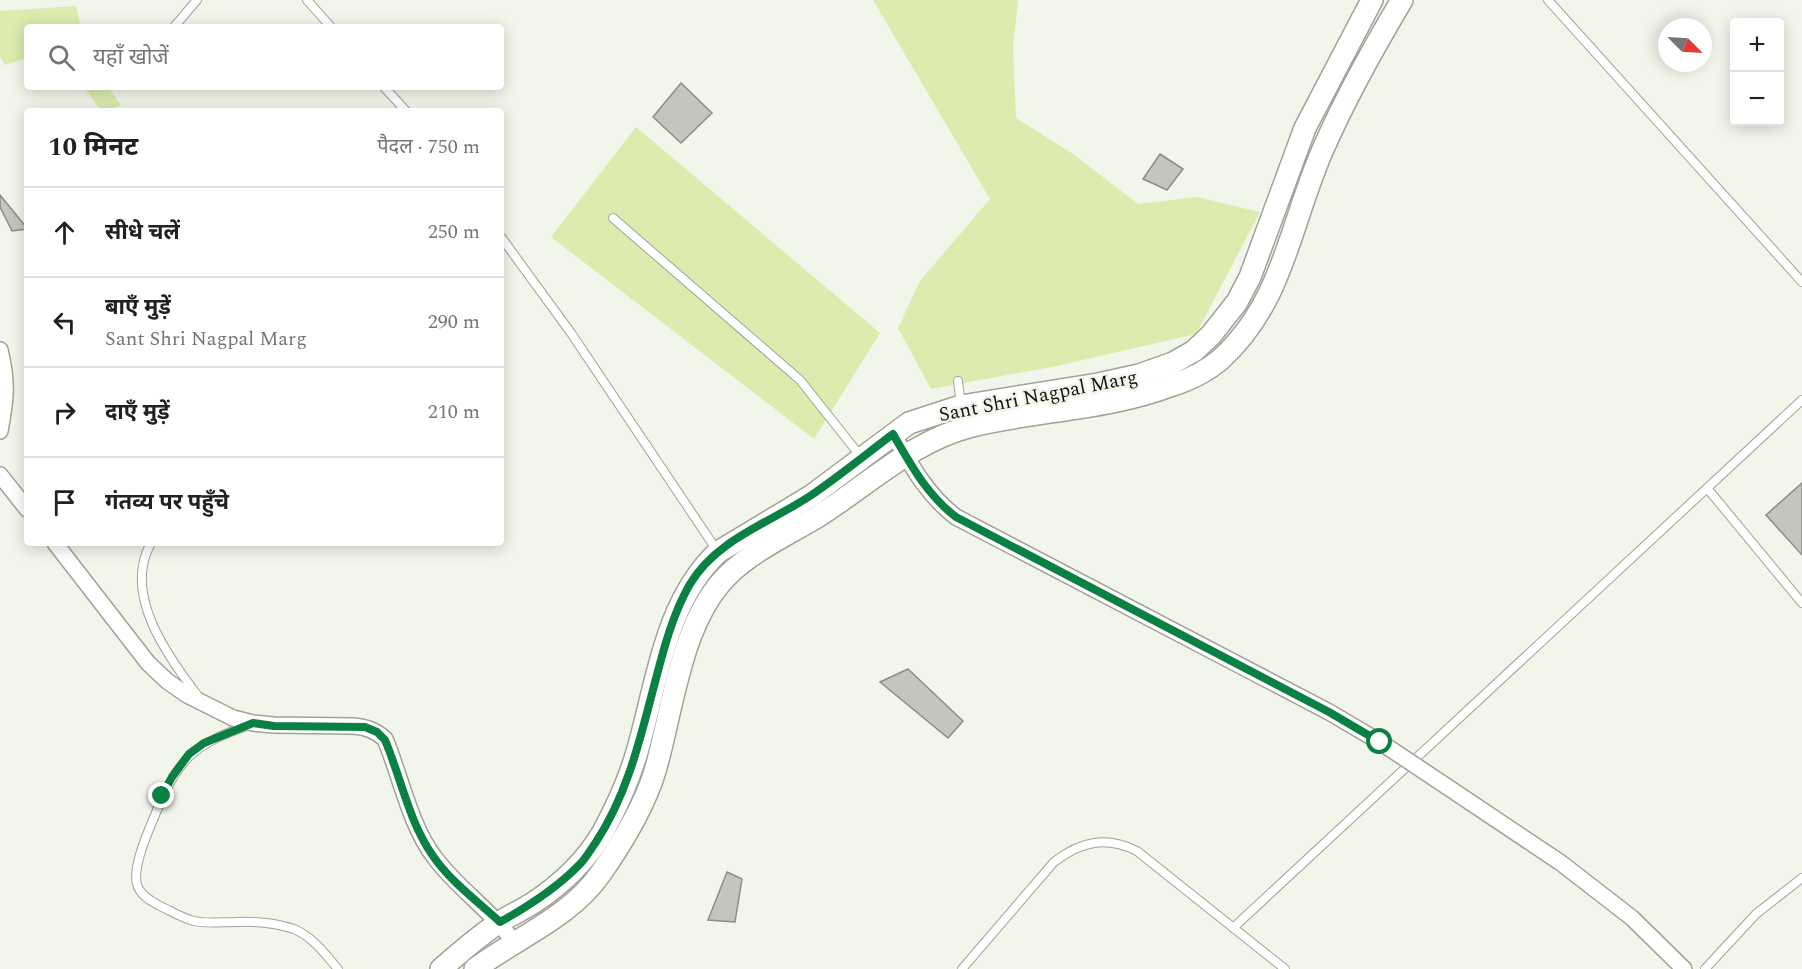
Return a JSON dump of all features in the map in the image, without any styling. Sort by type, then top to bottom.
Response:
[{"type":"street","name":"Sant Shri Nagpal Marg","points":[[441,969],[500,922],[533,903],[556,886],[582,863],[602,833],[622,794],[637,754],[664,647],[677,613],[690,584],[718,552],[811,496],[909,423],[961,406],[1098,384],[1139,375],[1173,363],[1194,351],[1211,335],[1237,302],[1250,277],[1305,128],[1372,0]]},
{"type":"street","name":"Sant Shri Nagpal Marg","points":[[475,969],[546,923],[570,905],[599,877],[620,844],[654,774],[693,630],[720,583],[743,562],[821,514],[923,445],[970,426],[1095,407],[1144,396],[1207,371],[1224,357],[1258,317],[1270,294],[1323,148],[1402,0]]},
{"type":"street","points":[[0,350],[7,393],[0,431]]},
{"type":"street","points":[[893,434],[933,496],[940,505],[956,517],[1329,712],[1380,742],[1561,863],[1632,918],[1684,969]]},
{"type":"street","points":[[0,475],[24,504]]},
{"type":"street","points":[[57,546],[148,663],[167,681],[203,704],[233,718],[253,723],[274,726],[352,726],[365,727],[377,732],[385,740],[419,831],[434,857],[444,870],[500,922],[514,942]]},
{"type":"lane","points":[[177,24],[197,0]]},
{"type":"lane","points":[[307,0],[328,24]]},
{"type":"lane","points":[[1548,0],[1802,282]]},
{"type":"lane","points":[[387,90],[403,108]]},
{"type":"lane","points":[[614,218],[800,380],[862,458]]},
{"type":"lane","points":[[504,241],[571,333],[718,552]]},
{"type":"lane","points":[[958,381],[961,406]]},
{"type":"lane","points":[[1233,928],[1802,400]]},
{"type":"lane","points":[[1707,488],[1802,603]]},
{"type":"lane","points":[[150,546],[144,562],[145,604],[165,651],[203,704]]},
{"type":"lane","points":[[253,723],[204,743],[189,754],[172,777],[150,826],[136,867],[135,879],[139,890],[150,901],[195,921],[239,921],[278,925],[296,930],[311,939],[338,969]]},
{"type":"lane","points":[[962,969],[1054,862],[1073,850],[1095,842],[1108,841],[1123,844],[1137,851],[1285,969]]},
{"type":"lane","points":[[1705,969],[1756,914],[1802,878]]},
{"type":"green space","points":[[873,0],[1018,0],[1013,46],[1016,118],[1073,154],[1138,204],[1197,197],[1260,212],[1196,334],[1057,366],[931,389],[898,328],[920,281],[990,199]]},
{"type":"green space","points":[[76,6],[80,24],[24,24],[24,59],[5,65],[0,57],[0,11]]},
{"type":"green space","points":[[86,90],[110,90],[121,105],[115,108],[99,108]]},
{"type":"green space","points":[[636,127],[880,333],[814,439],[551,237]]},
{"type":"building","points":[[681,83],[712,113],[681,143],[653,117]]},
{"type":"building","points":[[1160,154],[1183,169],[1167,190],[1143,179]]},
{"type":"building","points":[[0,195],[24,224],[24,229],[12,231],[0,207]]},
{"type":"building","points":[[1802,483],[1802,555],[1766,515]]},
{"type":"building","points":[[908,669],[963,721],[948,738],[880,682]]},
{"type":"building","points":[[727,872],[742,879],[735,922],[708,920]]},
{"type":"route","points":[[162,796],[172,777],[189,754],[204,743],[253,723],[274,726],[365,727],[377,732],[385,740],[426,846],[444,870],[500,922],[533,903],[556,886],[582,863],[602,833],[622,794],[637,754],[664,647],[677,613],[690,584],[706,563],[730,543],[811,496],[893,434],[925,487],[940,505],[956,517],[1329,712],[1380,742]]}]
